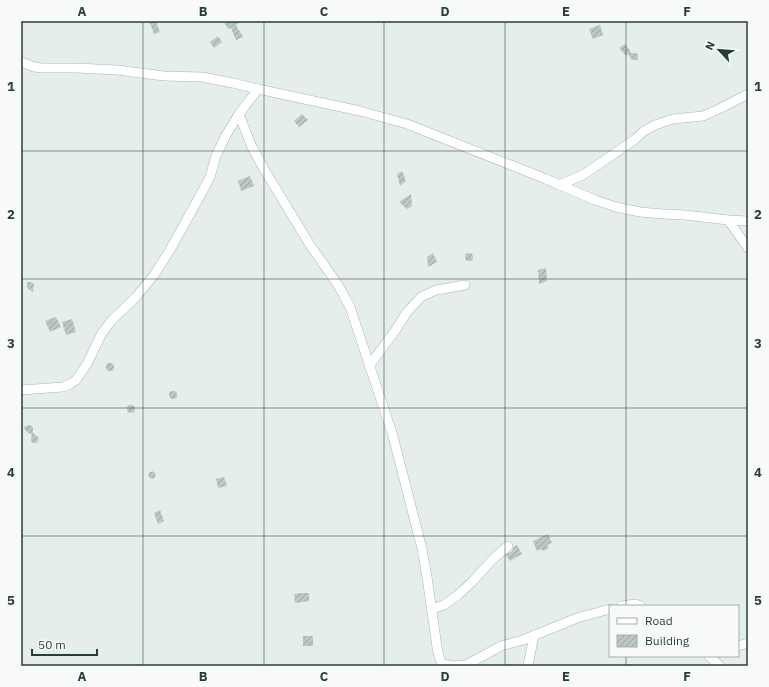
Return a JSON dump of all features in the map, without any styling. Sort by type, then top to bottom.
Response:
[{"type":"street","points":[[21,62],[34,67],[42,68],[117,70],[164,76],[202,77],[233,83],[407,124],[596,200],[622,208],[640,212],[748,221]]},
{"type":"street","points":[[21,390],[63,387],[76,380],[87,364],[102,333],[112,320],[136,297],[154,275],[166,256],[210,177],[216,156],[226,135],[239,114],[258,89]]},
{"type":"street","points":[[560,185],[583,175],[634,140],[644,131],[655,125],[673,119],[703,116],[748,94]]},
{"type":"street","points":[[239,114],[251,145],[264,169],[310,244],[336,282],[352,315],[393,436],[422,549],[437,647],[439,657],[443,665],[466,665],[501,646],[577,618],[609,609]]},
{"type":"street","points":[[728,220],[748,248]]},
{"type":"street","points":[[369,366],[407,312],[421,297],[436,290],[465,286]]},
{"type":"street","points":[[432,609],[444,605],[458,595],[493,559],[508,546]]},
{"type":"street","points":[[628,605],[638,605]]},
{"type":"street","points":[[528,666],[534,635]]},
{"type":"street","points":[[712,657],[720,666]]},
{"type":"building","points":[[149,21],[156,21],[160,32],[154,34]]},
{"type":"building","points":[[223,21],[242,21],[236,25],[243,37],[236,40],[231,28],[228,29]]},
{"type":"building","points":[[600,25],[603,35],[593,39],[589,29]]},
{"type":"building","points":[[218,36],[222,42],[214,48],[210,42]]},
{"type":"building","points":[[625,44],[631,52],[630,53],[638,54],[637,60],[632,60],[628,54],[626,56],[619,48]]},
{"type":"building","points":[[302,114],[308,120],[299,127],[294,121]]},
{"type":"building","points":[[402,171],[406,181],[400,186],[397,174]]},
{"type":"building","points":[[250,176],[254,186],[241,191],[238,181]]},
{"type":"building","points":[[411,194],[412,206],[407,209],[399,202]]},
{"type":"building","points":[[433,253],[437,262],[428,267],[427,257]]},
{"type":"building","points":[[469,253],[472,254],[472,260],[469,261],[466,260],[465,257],[466,254]]},
{"type":"building","points":[[546,268],[547,281],[539,284],[538,270]]},
{"type":"building","points":[[28,282],[34,284],[33,292],[27,288]]},
{"type":"building","points":[[56,317],[61,327],[50,332],[45,321]]},
{"type":"building","points":[[72,319],[76,332],[66,335],[62,322]]},
{"type":"building","points":[[108,363],[112,363],[114,367],[112,371],[108,371],[106,369],[106,365]]},
{"type":"building","points":[[171,391],[175,391],[177,395],[175,399],[171,399],[169,397],[169,393]]},
{"type":"building","points":[[131,405],[134,406],[134,412],[131,413],[128,412],[127,409],[128,406]]},
{"type":"building","points":[[29,425],[32,426],[33,433],[39,438],[36,443],[31,441],[32,435],[23,427]]},
{"type":"building","points":[[152,471],[155,472],[155,478],[152,479],[149,478],[148,475],[149,472]]},
{"type":"building","points":[[224,477],[227,486],[218,488],[216,479]]},
{"type":"building","points":[[160,510],[164,521],[158,524],[154,513]]},
{"type":"building","points":[[548,534],[552,543],[547,545],[549,548],[543,551],[541,549],[537,551],[533,541]]},
{"type":"building","points":[[517,545],[522,554],[510,561],[506,555]]},
{"type":"building","points":[[309,593],[309,601],[295,603],[294,594]]},
{"type":"building","points":[[303,636],[313,636],[313,646],[303,646]]}]
